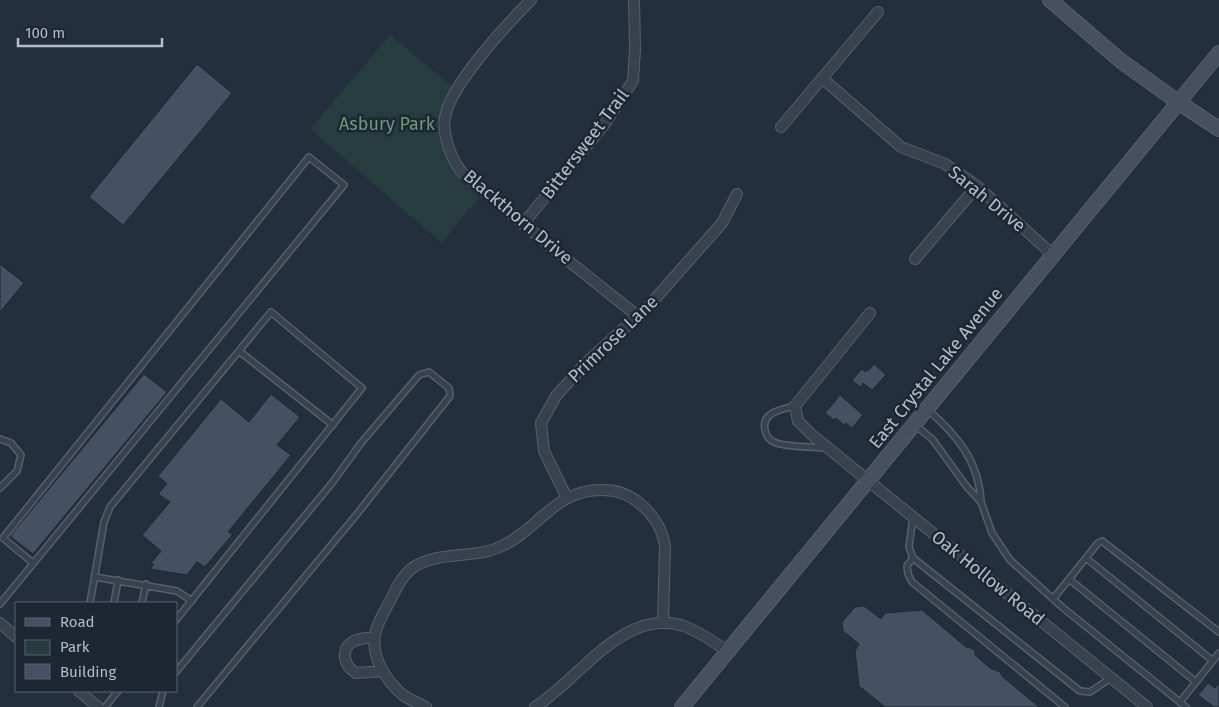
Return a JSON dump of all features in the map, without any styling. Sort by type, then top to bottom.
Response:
[{"type":"street","name":"Blackthorn Drive","points":[[531,0],[471,69],[453,95],[445,117],[446,140],[460,170],[523,224],[639,317]]},
{"type":"street","name":"Bittersweet Trail","points":[[523,224],[604,126],[633,81],[635,49],[634,0]]},
{"type":"street","points":[[1050,0],[1120,61],[1219,129]]},
{"type":"street","points":[[780,127],[878,12]]},
{"type":"street","name":"East Crystal Lake Avenue","points":[[682,707],[1219,53]]},
{"type":"street","name":"Sarah Drive","points":[[822,78],[901,147],[945,164],[977,186],[1053,254]]},
{"type":"street","points":[[915,259],[977,186]]},
{"type":"street","name":"Primrose Lane","points":[[567,498],[544,451],[540,423],[556,396],[584,365],[639,317],[722,223],[737,194]]},
{"type":"street","points":[[795,406],[870,313]]},
{"type":"street","name":"Oak Hollow Road","points":[[795,406],[798,421],[812,435],[1147,707]]},
{"type":"street","points":[[426,707],[401,694],[383,671],[376,655],[374,637],[377,626],[399,582],[412,568],[429,560],[483,552],[502,547],[567,498],[584,491],[609,490],[620,492],[636,500],[657,522],[664,535],[665,546],[663,623]]},
{"type":"street","points":[[535,707],[586,663],[619,638],[636,629],[663,623],[683,626],[697,632],[728,651]]},
{"type":"street","points":[[2,627],[15,635]]},
{"type":"street","points":[[374,637],[358,639],[350,644],[345,651],[345,660],[356,673],[383,671]]},
{"type":"street","points":[[80,692],[98,707]]},
{"type":"lane","points":[[0,604],[344,185],[309,157],[3,538],[33,563]]},
{"type":"lane","points":[[90,602],[104,522],[110,508],[271,312],[362,388],[178,618]]},
{"type":"lane","points":[[240,351],[332,425]]},
{"type":"lane","points":[[178,670],[419,375],[429,372],[449,388],[450,396],[408,450],[197,707]]},
{"type":"lane","points":[[795,406],[774,411],[767,417],[764,426],[766,436],[775,443],[829,449]]},
{"type":"lane","points":[[926,409],[944,423],[960,442],[968,456],[976,472],[981,502],[992,533],[1010,560],[1053,599],[1186,707]]},
{"type":"lane","points":[[914,424],[933,440],[967,487],[981,502]]},
{"type":"lane","points":[[0,439],[11,443],[21,455],[17,471],[0,488]]},
{"type":"lane","points":[[913,516],[909,547],[914,558],[1080,691],[1090,692],[1111,678]]},
{"type":"lane","points":[[1053,599],[1098,542],[1102,541],[1219,632]]},
{"type":"lane","points":[[914,558],[907,566],[912,582],[1065,707]]},
{"type":"lane","points":[[1086,558],[1213,661]]},
{"type":"lane","points":[[94,577],[146,584],[177,591],[192,601]]},
{"type":"lane","points":[[1069,579],[1196,682]]},
{"type":"lane","points":[[114,602],[118,580]]},
{"type":"lane","points":[[142,602],[146,584]]},
{"type":"lane","points":[[1180,702],[1219,653]]},
{"type":"lane","points":[[105,707],[117,692]]},
{"type":"lane","points":[[159,707],[163,692]]},
{"type":"green space","name":"Asbury Park","points":[[390,35],[453,87],[442,117],[452,167],[462,182],[479,197],[442,243],[310,129]]},
{"type":"building","points":[[197,64],[232,93],[123,225],[89,197]]},
{"type":"building","points":[[0,264],[24,283],[0,312]]},
{"type":"building","points":[[874,364],[886,375],[872,390],[863,383],[860,387],[852,380],[862,369],[865,372],[868,371]]},
{"type":"building","points":[[144,374],[167,392],[33,554],[10,536]]},
{"type":"building","points":[[271,394],[300,417],[277,445],[291,455],[228,532],[233,534],[205,567],[197,562],[187,575],[150,569],[154,564],[151,563],[161,551],[142,535],[170,502],[158,494],[167,484],[158,476],[221,399],[249,422]]},
{"type":"building","points":[[840,395],[863,415],[852,428],[846,423],[844,425],[836,418],[834,420],[825,413]]},
{"type":"building","points":[[864,606],[881,619],[885,613],[922,610],[966,647],[975,651],[975,655],[990,668],[1000,672],[1002,676],[1039,707],[885,707],[859,686],[855,651],[859,644],[843,631],[842,622],[855,607]]},
{"type":"building","points":[[1208,683],[1215,688],[1219,683],[1219,707],[1214,707],[1198,695]]}]
